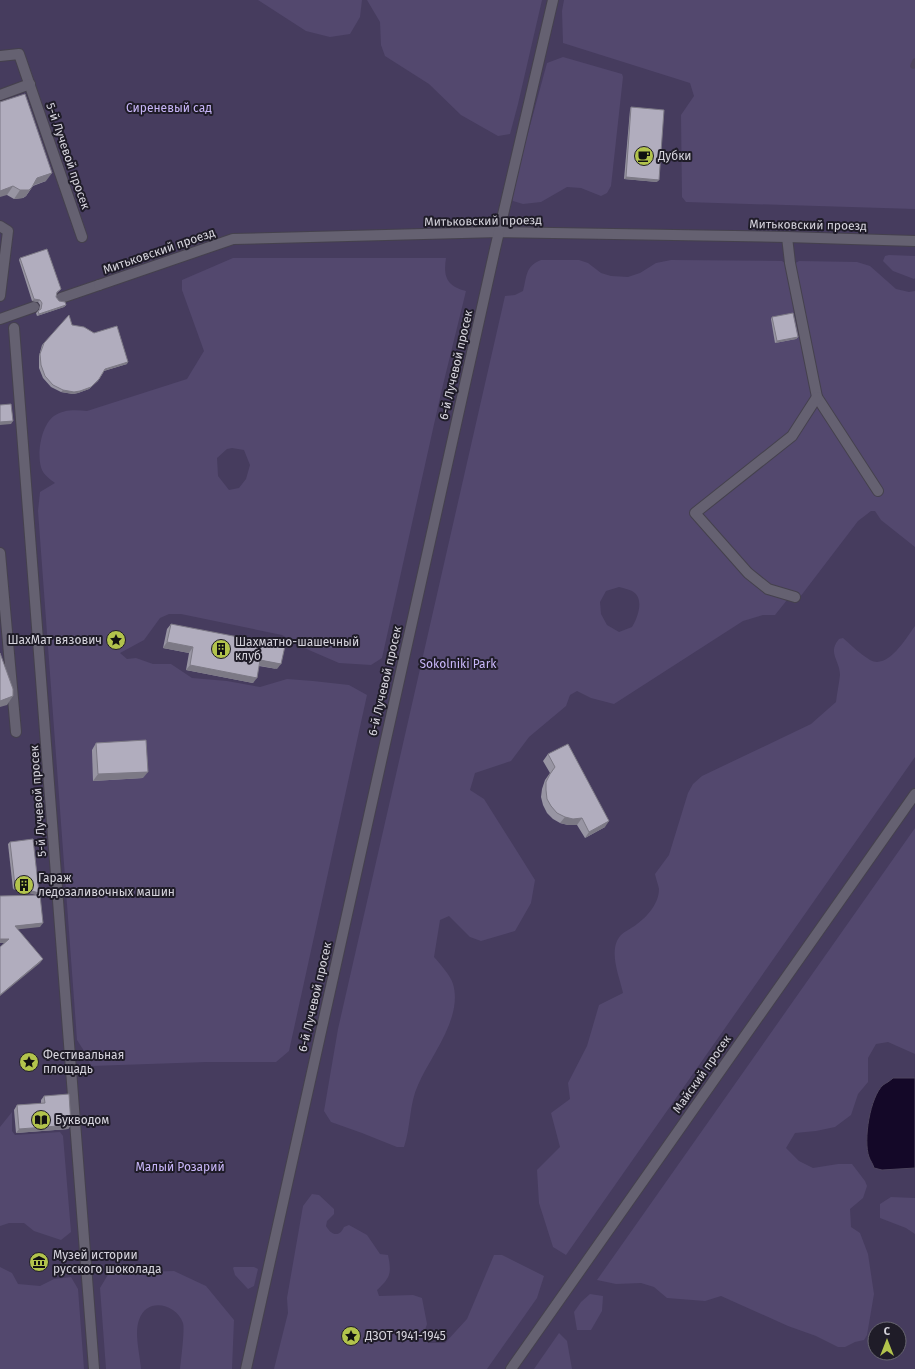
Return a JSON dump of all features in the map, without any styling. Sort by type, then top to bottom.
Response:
[{"type":"street","name":"6-й Лучевой просек","points":[[246,1369],[499,232],[554,0]]},
{"type":"street","name":"5-й Лучевой просек","points":[[0,56],[19,54],[82,237]]},
{"type":"street","points":[[0,95],[30,84]]},
{"type":"street","points":[[0,226],[8,231],[0,296]]},
{"type":"street","name":"Митьковский проезд","points":[[61,298],[233,239],[499,232],[787,237],[915,241]]},
{"type":"street","points":[[787,237],[790,263],[817,397],[878,491]]},
{"type":"street","points":[[0,319],[34,308]]},
{"type":"street","name":"5-й Лучевой просек","points":[[14,328],[94,1369]]},
{"type":"street","points":[[795,597],[768,588],[748,573],[695,513],[792,436],[817,397]]},
{"type":"street","points":[[0,553],[16,732]]},
{"type":"street","name":"Майский просек","points":[[511,1369],[915,794]]},
{"type":"green space","name":"Sokolniki Park","points":[[0,0],[915,0],[915,1369],[0,1369]]},
{"type":"green space","points":[[258,0],[362,0],[360,17],[350,34],[330,37],[306,31]]},
{"type":"green space","points":[[367,0],[542,0],[510,134],[498,136],[461,115],[429,84],[385,56],[381,45],[380,22]]},
{"type":"green space","points":[[564,0],[915,0],[915,209],[686,202],[682,197],[681,115],[694,96],[690,83],[563,43],[562,11]]},
{"type":"green space","points":[[563,57],[622,74],[623,77],[611,186],[607,193],[601,196],[581,188],[567,187],[541,202],[523,204],[513,201],[511,196],[547,63]]},
{"type":"green space","points":[[885,256],[915,256],[915,278],[914,279],[893,271],[883,261]]},
{"type":"green space","points":[[233,258],[446,258],[445,270],[448,280],[454,286],[466,291],[441,393],[382,658],[371,665],[339,663],[302,647],[282,635],[181,614],[169,614],[160,618],[144,640],[120,653],[127,659],[136,658],[153,664],[171,664],[192,678],[227,681],[260,687],[287,679],[313,681],[349,685],[367,695],[289,1051],[276,1062],[207,1062],[91,1066],[86,1054],[77,1040],[38,511],[40,492],[55,483],[46,476],[42,470],[40,464],[40,449],[46,426],[54,416],[62,412],[70,410],[87,411],[187,379],[204,351],[182,290],[182,280]],"holes":[[[232,448],[244,450],[250,465],[246,479],[239,488],[229,490],[218,476],[217,458],[227,449]]]},
{"type":"green space","points":[[541,260],[579,260],[588,263],[601,273],[611,276],[628,277],[640,273],[656,263],[671,260],[782,261],[790,266],[799,261],[857,262],[870,266],[896,289],[909,292],[915,291],[915,547],[881,520],[875,511],[871,511],[858,521],[800,597],[791,595],[775,615],[763,615],[743,621],[614,704],[591,698],[577,691],[570,695],[566,706],[529,737],[511,761],[475,773],[470,790],[484,799],[535,880],[531,903],[515,931],[481,941],[470,937],[449,916],[440,920],[434,957],[452,981],[455,997],[454,1010],[444,1036],[415,1092],[404,1147],[397,1147],[331,1122],[324,1111],[338,1029],[505,296],[515,295],[523,291],[529,269],[536,262]],"holes":[[[619,587],[630,590],[636,594],[639,603],[638,613],[632,627],[619,632],[607,625],[601,614],[600,602],[606,591]]]},
{"type":"green space","points":[[915,626],[915,757],[566,1255],[553,1247],[539,1203],[537,1170],[560,1147],[551,1113],[570,1099],[568,1083],[587,1046],[599,1005],[623,993],[615,959],[616,943],[623,933],[645,917],[655,904],[659,894],[659,889],[655,874],[669,855],[688,793],[693,784],[702,776],[811,724],[836,702],[840,675],[834,648],[839,639],[843,638],[870,660],[877,662],[883,661],[890,657],[902,645]]},
{"type":"green space","points":[[915,828],[915,1054],[888,1042],[876,1044],[868,1058],[868,1082],[858,1094],[851,1115],[835,1127],[795,1133],[786,1148],[799,1161],[813,1168],[838,1164],[852,1164],[865,1181],[867,1186],[863,1198],[850,1209],[851,1227],[860,1233],[868,1254],[874,1294],[869,1321],[867,1321],[867,1335],[864,1340],[855,1342],[845,1347],[838,1347],[816,1336],[788,1326],[721,1296],[705,1301],[667,1298],[654,1287],[641,1283],[616,1284],[597,1280]]},
{"type":"green space","points":[[12,1112],[12,1131],[15,1135],[60,1132],[63,1136],[71,1232],[61,1240],[34,1231],[24,1223],[9,1223],[0,1226],[0,1127]]},
{"type":"green space","points":[[312,1194],[319,1195],[334,1209],[334,1214],[327,1221],[326,1226],[330,1232],[335,1234],[340,1233],[344,1227],[349,1225],[367,1235],[380,1254],[388,1255],[390,1271],[385,1282],[377,1290],[379,1296],[413,1295],[422,1298],[427,1324],[423,1336],[429,1343],[445,1343],[467,1319],[494,1255],[502,1255],[544,1276],[537,1298],[487,1369],[274,1369],[288,1313],[287,1298],[303,1206]]},
{"type":"green space","points":[[891,1197],[915,1198],[915,1234],[906,1228],[880,1218],[880,1204]]},
{"type":"green space","points":[[0,1267],[12,1273],[18,1284],[40,1286],[54,1279],[71,1277],[78,1289],[84,1369],[0,1369]]},
{"type":"green space","points":[[234,1267],[254,1267],[258,1269],[254,1286],[248,1289],[235,1275]]},
{"type":"green space","points":[[174,1271],[206,1286],[234,1320],[232,1369],[180,1369],[183,1323],[174,1311],[161,1305],[148,1308],[139,1320],[137,1338],[141,1369],[106,1369],[100,1288],[109,1273]]},
{"type":"green space","points":[[590,1294],[603,1296],[602,1311],[591,1330],[577,1330],[574,1312],[581,1302]]},
{"type":"green space","points":[[559,1333],[567,1341],[572,1369],[534,1369]]},
{"type":"shaded area","points":[[893,1078],[915,1078],[915,1168],[882,1170],[874,1168],[869,1157],[867,1150],[867,1130],[871,1109],[878,1091],[883,1085]]},
{"type":"building","points":[[25,94],[52,173],[37,178],[29,190],[20,190],[13,186],[0,191],[0,102]]},
{"type":"building","points":[[631,107],[664,110],[659,180],[626,177]]},
{"type":"building","points":[[47,249],[61,289],[57,292],[56,297],[59,301],[65,302],[66,305],[39,314],[38,311],[41,309],[42,303],[40,300],[34,299],[20,258]]},
{"type":"building","points":[[793,313],[798,337],[777,341],[772,317]]},
{"type":"building","points":[[69,315],[72,325],[84,327],[94,333],[117,326],[128,362],[105,369],[99,379],[91,387],[74,392],[63,390],[53,385],[45,376],[41,365],[40,354],[44,343]]},
{"type":"building","points":[[11,404],[13,421],[0,422],[0,405]]},
{"type":"building","points":[[171,624],[285,646],[281,664],[260,660],[257,678],[190,665],[193,647],[167,642]]},
{"type":"building","points":[[0,653],[13,689],[13,696],[0,701]]},
{"type":"building","points":[[146,740],[148,772],[98,774],[96,743]]},
{"type":"building","points":[[568,744],[609,821],[589,832],[582,818],[573,819],[557,813],[547,799],[546,782],[555,767],[548,754]]},
{"type":"building","points":[[33,839],[39,893],[15,886],[10,842]]},
{"type":"building","points":[[40,895],[43,923],[15,926],[43,959],[0,995],[0,947],[9,939],[0,939],[0,896]]},
{"type":"building","name":"Букводом","points":[[69,1094],[71,1125],[19,1129],[17,1105],[45,1103],[44,1096]]},
{"type":"waterway","points":[[913,66],[915,61]]},
{"type":"place","name":"Дубки","points":[[644,156]]},
{"type":"place","name":"ШахМат вязович","points":[[116,640]]},
{"type":"place","name":"Шахматно-шашечный клуб","points":[[221,649]]},
{"type":"place","name":"Гараж ледозаливочных машин","points":[[24,885]]},
{"type":"place","name":"Фестивальная площадь","points":[[29,1062]]},
{"type":"place","name":"Букводом","points":[[41,1120]]},
{"type":"place","name":"Музей истории русского шоколада","points":[[39,1262]]},
{"type":"place","name":"ДЗОТ 1941-1945","points":[[351,1336]]},
{"type":"park label","name":"Сиреневый сад","points":[[169,108]]},
{"type":"park label","name":"Малый Розарий","points":[[180,1167]]}]
